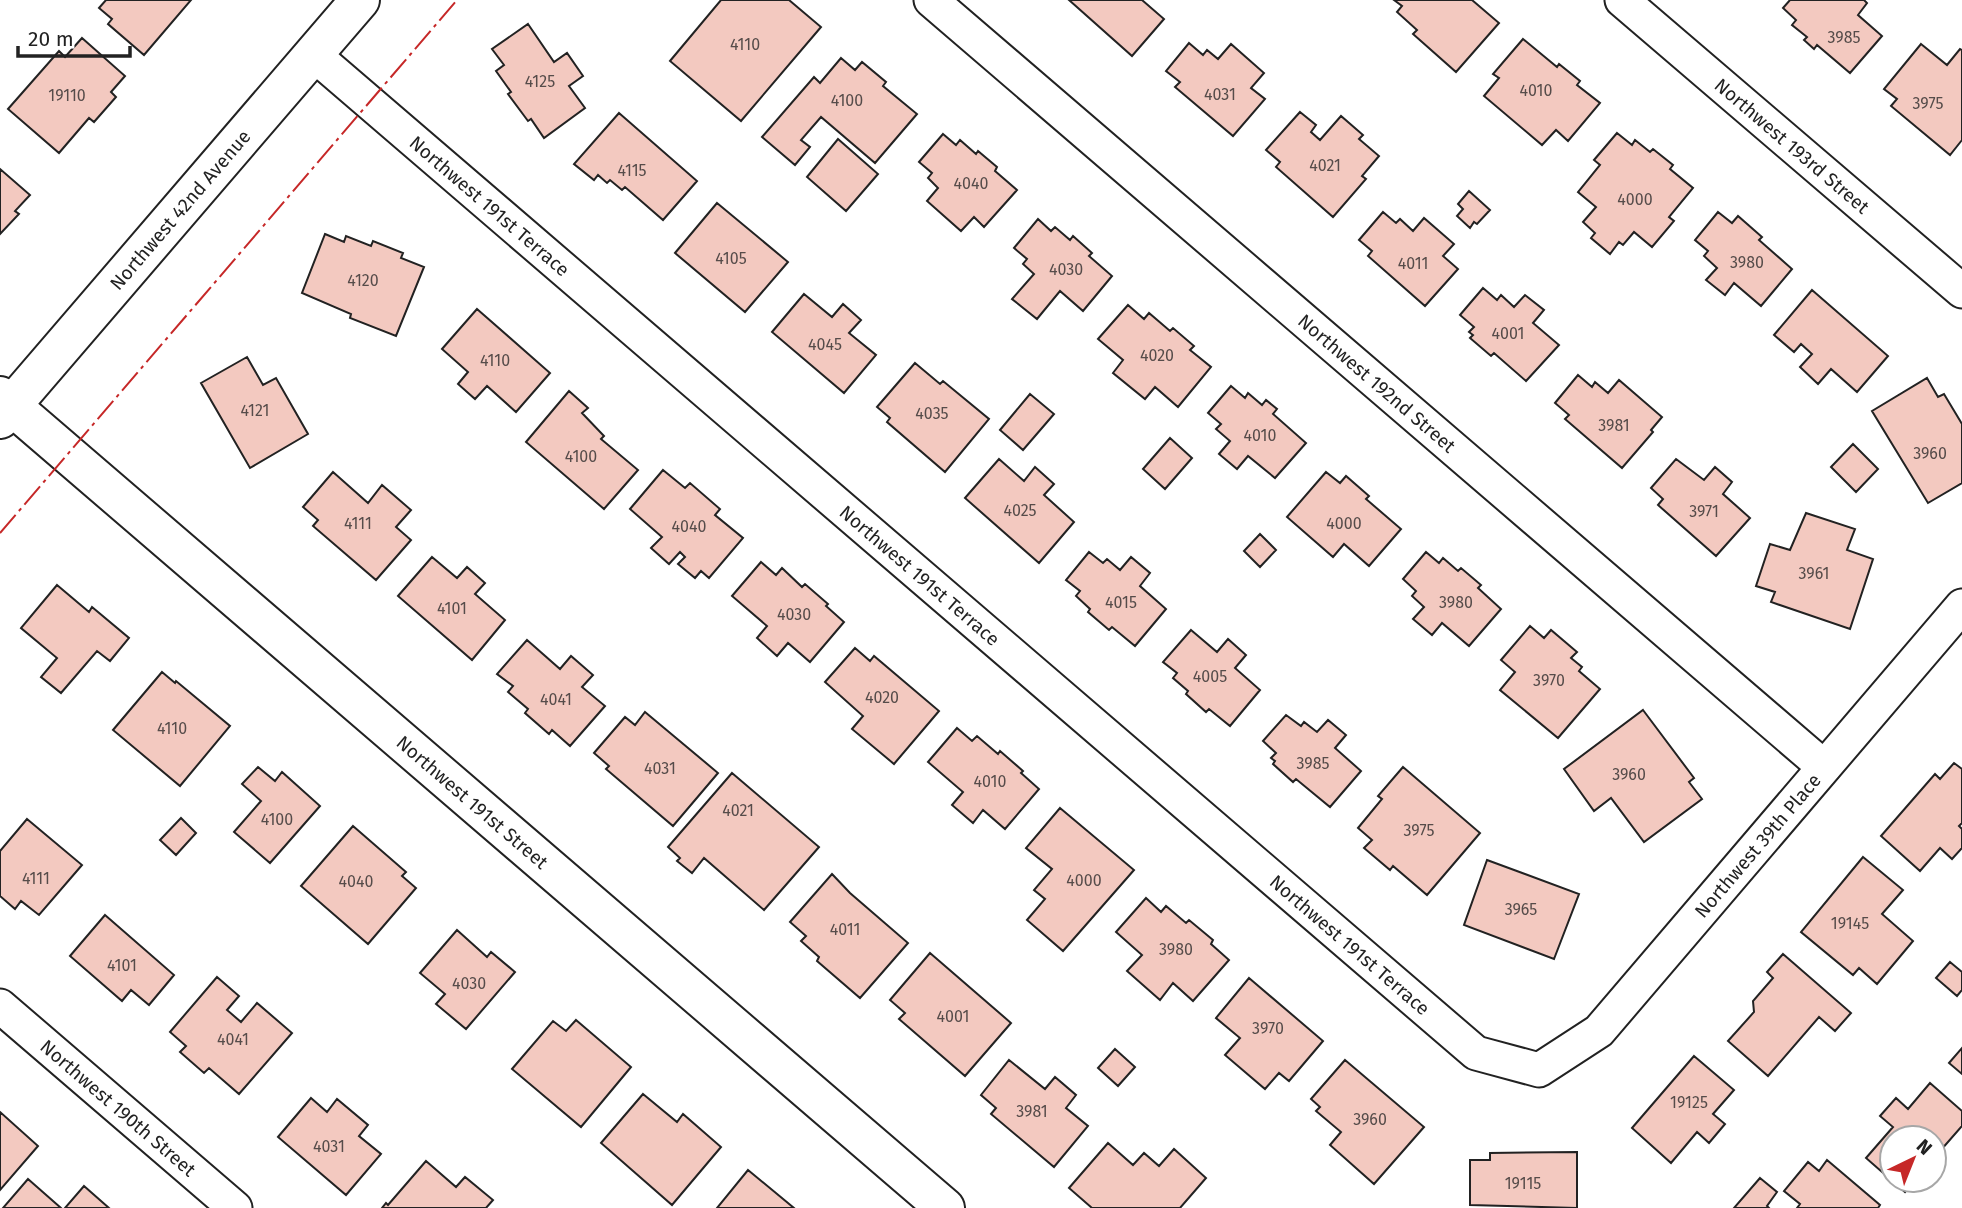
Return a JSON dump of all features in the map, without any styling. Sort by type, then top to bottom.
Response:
[{"type":"street","name":"Northwest 42nd Avenue","points":[[4,407],[360,0]]},
{"type":"street","name":"Northwest 192nd Street","points":[[931,0],[1824,767]]},
{"type":"street","name":"Northwest 193rd Street","points":[[1622,0],[1962,291]]},
{"type":"street","name":"Northwest 191st Terrace","points":[[313,54],[1476,1053],[1539,1070]]},
{"type":"street","name":"Northwest 191st Street","points":[[4,407],[945,1208]]},
{"type":"street","name":"Northwest 39th Place","points":[[1539,1070],[1599,1031],[1962,606]]},
{"type":"street","name":"Northwest 190th Street","points":[[0,1006],[235,1208]]},
{"type":"building","points":[[106,0],[191,0],[144,55],[108,24],[112,19],[99,8]]},
{"type":"building","points":[[721,0],[789,0],[821,27],[741,121],[670,61]]},
{"type":"building","points":[[1069,0],[1142,0],[1164,19],[1132,56]]},
{"type":"building","points":[[1394,0],[1472,0],[1499,23],[1456,72],[1413,34],[1417,30],[1397,12],[1402,6]]},
{"type":"building","points":[[1790,0],[1864,0],[1867,3],[1858,15],[1882,36],[1850,73],[1817,45],[1814,49],[1804,40],[1807,37],[1792,25],[1796,20],[1783,8]]},
{"type":"building","points":[[528,24],[554,62],[567,53],[583,76],[569,86],[585,108],[544,138],[508,94],[511,92],[496,71],[504,65],[492,49]]},
{"type":"building","points":[[82,38],[125,76],[111,92],[116,97],[94,122],[89,118],[59,153],[8,109],[59,51],[65,57]]},
{"type":"building","points":[[1523,39],[1557,67],[1559,64],[1580,81],[1577,85],[1600,103],[1568,141],[1556,130],[1542,145],[1484,96],[1499,78],[1493,74]]},
{"type":"building","points":[[1189,43],[1203,55],[1207,50],[1218,59],[1231,44],[1264,73],[1251,88],[1265,99],[1233,136],[1175,87],[1180,82],[1166,71]]},
{"type":"building","points":[[1921,44],[1947,65],[1960,49],[1962,50],[1962,140],[1950,155],[1891,106],[1897,99],[1884,89]]},
{"type":"building","points":[[841,58],[855,70],[862,62],[886,82],[883,86],[917,114],[875,163],[821,117],[801,140],[810,147],[795,165],[762,137],[814,77],[820,83]]},
{"type":"building","points":[[1300,112],[1316,125],[1311,132],[1320,140],[1341,116],[1363,135],[1359,139],[1379,156],[1362,176],[1366,179],[1333,217],[1276,167],[1280,162],[1266,150]]},
{"type":"building","points":[[619,113],[697,181],[663,220],[625,187],[622,190],[610,180],[607,183],[598,175],[594,180],[574,164]]},
{"type":"building","points":[[1617,133],[1632,145],[1635,140],[1650,152],[1653,149],[1673,165],[1670,169],[1693,188],[1669,217],[1674,221],[1652,247],[1634,232],[1623,245],[1619,242],[1610,254],[1591,238],[1595,233],[1583,222],[1596,207],[1578,192],[1600,165],[1594,160]]},
{"type":"building","points":[[943,134],[956,145],[960,140],[976,154],[978,151],[997,167],[995,171],[1017,190],[984,227],[974,217],[961,231],[927,201],[938,188],[928,178],[932,173],[919,162]]},
{"type":"building","points":[[838,139],[878,174],[846,211],[807,177]]},
{"type":"building","points":[[0,169],[30,195],[15,211],[19,214],[0,234]]},
{"type":"building","points":[[1469,191],[1490,210],[1470,228],[1457,216],[1463,209],[1458,204]]},
{"type":"building","points":[[717,203],[788,262],[745,312],[675,253]]},
{"type":"building","points":[[1383,212],[1396,223],[1400,219],[1413,231],[1424,218],[1454,244],[1443,256],[1458,269],[1425,306],[1368,256],[1372,251],[1359,240]]},
{"type":"building","points":[[1718,212],[1732,223],[1738,216],[1762,237],[1759,240],[1792,269],[1761,306],[1734,283],[1725,295],[1706,280],[1717,268],[1704,256],[1708,251],[1695,240]]},
{"type":"building","points":[[1038,219],[1051,231],[1055,227],[1070,240],[1073,236],[1092,253],[1089,256],[1112,276],[1083,311],[1060,291],[1037,319],[1012,299],[1034,274],[1023,264],[1027,259],[1014,248]]},
{"type":"building","points":[[325,234],[344,242],[346,236],[371,246],[373,241],[403,253],[401,258],[424,267],[396,336],[350,318],[351,314],[302,293]]},
{"type":"building","points":[[1483,288],[1497,300],[1501,295],[1514,307],[1525,295],[1544,310],[1533,323],[1559,345],[1526,381],[1494,353],[1491,356],[1470,338],[1473,335],[1469,332],[1474,327],[1460,315]]},
{"type":"building","points":[[1812,290],[1888,356],[1857,392],[1831,369],[1818,384],[1800,367],[1812,354],[1801,344],[1794,352],[1774,335]]},
{"type":"building","points":[[804,294],[832,317],[843,304],[861,320],[849,333],[876,355],[844,393],[772,332]]},
{"type":"building","points":[[1128,305],[1144,319],[1149,313],[1170,331],[1173,328],[1194,346],[1190,350],[1211,367],[1178,407],[1155,387],[1145,399],[1113,373],[1123,360],[1098,339]]},
{"type":"building","points":[[477,309],[550,373],[516,412],[487,386],[475,399],[458,384],[468,372],[442,349]]},
{"type":"building","points":[[247,357],[263,385],[276,378],[308,434],[250,468],[201,383]]},
{"type":"building","points":[[915,363],[940,384],[943,381],[989,419],[945,472],[887,422],[890,418],[877,407]]},
{"type":"building","points":[[1578,375],[1592,387],[1595,382],[1608,393],[1619,380],[1662,417],[1651,430],[1653,432],[1622,468],[1565,419],[1569,415],[1555,403]]},
{"type":"building","points":[[1927,378],[1938,397],[1944,394],[1962,424],[1962,483],[1928,503],[1872,411]]},
{"type":"building","points":[[1231,386],[1245,398],[1248,393],[1262,405],[1266,400],[1277,409],[1273,414],[1306,443],[1275,478],[1248,456],[1237,469],[1219,454],[1230,441],[1216,429],[1221,424],[1208,413]]},
{"type":"building","points":[[569,391],[588,408],[582,413],[604,436],[601,439],[638,470],[604,509],[526,442]]},
{"type":"building","points":[[1030,394],[1054,414],[1023,450],[1000,430]]},
{"type":"building","points":[[1170,438],[1192,458],[1165,489],[1143,469]]},
{"type":"building","points":[[1853,444],[1878,469],[1856,492],[1831,467]]},
{"type":"building","points":[[999,459],[1024,481],[1035,467],[1054,484],[1044,495],[1074,522],[1039,563],[965,498]]},
{"type":"building","points":[[1676,459],[1704,480],[1715,467],[1732,482],[1723,494],[1750,518],[1716,556],[1658,505],[1663,499],[1651,488]]},
{"type":"building","points":[[663,470],[685,488],[690,483],[720,509],[715,515],[743,538],[709,578],[701,571],[695,578],[678,564],[685,557],[680,552],[669,564],[651,548],[662,537],[630,509]]},
{"type":"building","points":[[333,472],[368,503],[382,485],[411,510],[396,527],[411,540],[376,580],[313,526],[318,520],[303,507]]},
{"type":"building","points":[[1326,472],[1340,483],[1346,476],[1369,496],[1366,499],[1401,529],[1369,566],[1344,544],[1333,557],[1287,517]]},
{"type":"building","points":[[1806,513],[1855,529],[1847,550],[1873,559],[1850,629],[1771,602],[1775,592],[1756,586],[1770,544],[1790,550]]},
{"type":"building","points":[[1260,534],[1276,550],[1260,567],[1244,551]]},
{"type":"building","points":[[1089,552],[1103,563],[1107,559],[1120,570],[1131,557],[1150,573],[1140,586],[1166,609],[1135,646],[1112,627],[1109,630],[1088,612],[1090,609],[1076,596],[1080,591],[1066,580]]},
{"type":"building","points":[[1426,552],[1439,563],[1443,558],[1458,571],[1461,568],[1481,585],[1478,588],[1501,609],[1469,646],[1442,623],[1432,635],[1413,619],[1424,607],[1412,596],[1416,591],[1403,579]]},
{"type":"building","points":[[432,557],[457,578],[467,567],[485,583],[475,594],[505,620],[472,660],[398,596]]},
{"type":"building","points":[[761,562],[776,575],[782,568],[802,587],[805,584],[844,622],[810,662],[788,643],[777,656],[757,638],[767,626],[732,596]]},
{"type":"building","points":[[57,585],[89,612],[92,607],[129,638],[110,661],[97,651],[61,693],[41,677],[57,658],[21,628]]},
{"type":"building","points":[[1530,626],[1544,638],[1551,630],[1577,652],[1571,658],[1582,667],[1579,671],[1600,689],[1558,738],[1500,690],[1515,672],[1501,660]]},
{"type":"building","points":[[1191,630],[1217,652],[1228,639],[1246,655],[1235,668],[1260,690],[1230,726],[1209,709],[1206,712],[1186,694],[1188,691],[1173,678],[1177,673],[1163,662]]},
{"type":"building","points":[[527,640],[560,669],[571,656],[593,675],[582,687],[605,706],[570,746],[552,730],[549,734],[525,713],[528,709],[508,692],[513,686],[497,674]]},
{"type":"building","points":[[855,648],[870,661],[874,656],[939,711],[894,764],[852,729],[863,716],[825,682]]},
{"type":"building","points":[[162,672],[230,726],[180,786],[113,730]]},
{"type":"building","points":[[1643,710],[1694,778],[1689,782],[1702,799],[1644,842],[1611,798],[1594,811],[1564,769]]},
{"type":"building","points":[[645,712],[718,773],[673,826],[606,769],[609,766],[594,753],[625,717],[635,725]]},
{"type":"building","points":[[1286,715],[1301,726],[1304,722],[1317,732],[1328,720],[1346,735],[1335,748],[1361,771],[1330,807],[1296,779],[1293,782],[1273,764],[1275,761],[1271,758],[1276,753],[1263,741]]},
{"type":"building","points":[[957,728],[972,741],[977,736],[998,754],[1000,751],[1039,789],[1005,829],[983,810],[973,823],[952,805],[963,792],[928,762]]},
{"type":"building","points":[[1954,763],[1962,769],[1962,823],[1959,826],[1962,829],[1962,848],[1952,859],[1940,848],[1920,871],[1881,836],[1935,774],[1940,779]]},
{"type":"building","points":[[258,767],[275,781],[282,772],[320,806],[270,863],[234,832],[261,801],[242,784]]},
{"type":"building","points":[[1403,767],[1480,833],[1427,895],[1393,866],[1390,870],[1364,848],[1372,840],[1358,828],[1382,799],[1378,796]]},
{"type":"building","points":[[732,773],[819,847],[764,910],[704,858],[692,873],[677,861],[680,858],[668,847]]},
{"type":"building","points":[[1060,808],[1134,870],[1063,951],[1027,920],[1045,899],[1034,890],[1052,869],[1026,848]]},
{"type":"building","points":[[181,818],[196,833],[176,855],[160,840]]},
{"type":"building","points":[[27,819],[82,865],[39,915],[21,901],[15,909],[0,896],[0,851]]},
{"type":"building","points":[[353,826],[406,872],[402,876],[416,888],[368,944],[301,886]]},
{"type":"building","points":[[1863,857],[1903,890],[1882,914],[1913,941],[1877,984],[1859,968],[1853,975],[1801,932]]},
{"type":"building","points":[[1487,860],[1579,894],[1554,959],[1464,925]]},
{"type":"building","points":[[832,874],[908,943],[860,998],[817,961],[819,957],[801,941],[806,936],[790,922]]},
{"type":"building","points":[[1146,898],[1161,912],[1166,906],[1186,923],[1189,920],[1213,940],[1211,944],[1229,960],[1193,1001],[1173,983],[1160,1000],[1127,971],[1142,955],[1116,932]]},
{"type":"building","points":[[105,915],[174,975],[149,1005],[131,990],[122,1001],[70,956]]},
{"type":"building","points":[[457,930],[487,957],[491,952],[515,972],[466,1029],[436,1004],[445,994],[420,973]]},
{"type":"building","points":[[930,953],[1011,1023],[965,1076],[899,1019],[905,1013],[890,1000]]},
{"type":"building","points":[[1783,954],[1851,1013],[1835,1031],[1819,1017],[1768,1076],[1728,1041],[1754,1012],[1753,1001],[1773,978],[1767,972]]},
{"type":"building","points":[[1950,962],[1962,972],[1962,990],[1957,996],[1936,978]]},
{"type":"building","points":[[217,977],[239,996],[227,1010],[241,1022],[257,1003],[292,1033],[239,1094],[209,1068],[204,1073],[180,1052],[186,1046],[170,1032]]},
{"type":"building","points":[[1249,978],[1323,1041],[1289,1081],[1279,1073],[1265,1089],[1225,1055],[1240,1038],[1216,1018]]},
{"type":"building","points":[[576,1020],[631,1067],[581,1127],[512,1069],[553,1021],[566,1031]]},
{"type":"building","points":[[1962,1048],[1962,1074],[1949,1063]]},
{"type":"building","points":[[1115,1049],[1135,1067],[1118,1086],[1098,1068]]},
{"type":"building","points":[[1694,1056],[1734,1090],[1713,1114],[1725,1124],[1709,1143],[1697,1132],[1671,1163],[1632,1128]]},
{"type":"building","points":[[1009,1060],[1045,1089],[1055,1077],[1076,1095],[1066,1108],[1088,1126],[1054,1167],[991,1114],[996,1108],[981,1095]]},
{"type":"building","points":[[1345,1060],[1424,1127],[1374,1184],[1330,1145],[1341,1132],[1316,1111],[1320,1107],[1311,1099]]},
{"type":"building","points":[[1930,1083],[1962,1111],[1962,1126],[1948,1142],[1948,1124],[1889,1124],[1880,1116],[1896,1098],[1908,1109]]},
{"type":"building","points":[[643,1094],[677,1122],[683,1114],[721,1147],[672,1205],[601,1143]]},
{"type":"building","points":[[311,1098],[327,1112],[337,1099],[368,1125],[359,1136],[381,1154],[346,1195],[278,1137]]},
{"type":"building","points":[[0,1112],[38,1146],[0,1190]]},
{"type":"building","points":[[1108,1143],[1133,1165],[1144,1153],[1159,1166],[1174,1149],[1206,1178],[1180,1208],[1092,1208],[1069,1188]]},
{"type":"building","points":[[1878,1144],[1878,1168],[1866,1158]]},
{"type":"building","points":[[1577,1152],[1577,1208],[1470,1205],[1470,1160],[1490,1160],[1490,1153]]},
{"type":"building","points":[[1827,1160],[1880,1205],[1878,1208],[1797,1208],[1800,1204],[1784,1191],[1808,1162],[1819,1171]]},
{"type":"building","points":[[426,1161],[456,1187],[465,1177],[493,1200],[486,1208],[382,1208],[386,1203],[388,1205]]},
{"type":"building","points":[[748,1170],[794,1208],[717,1208]]},
{"type":"building","points":[[1760,1178],[1777,1192],[1767,1206],[1769,1208],[1734,1208]]},
{"type":"building","points":[[28,1179],[61,1208],[3,1208]]},
{"type":"building","points":[[84,1186],[109,1208],[65,1208]]},
{"type":"power","points":[[0,533],[457,0]]}]
